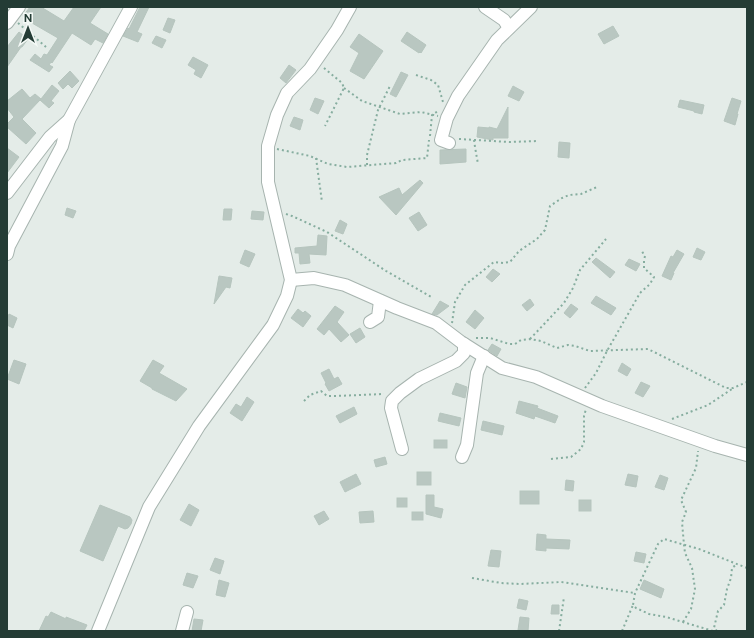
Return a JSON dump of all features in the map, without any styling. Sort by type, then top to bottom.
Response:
[{"type":"street","points":[[9,20],[19,7]]},
{"type":"street","points":[[7,254],[9,246],[62,146],[69,120],[131,7]]},
{"type":"street","points":[[98,631],[149,507],[199,426],[273,325],[287,296],[291,280],[268,182],[268,146],[277,115],[287,93],[310,69],[337,30],[350,7]]},
{"type":"street","points":[[485,7],[504,20],[509,28]]},
{"type":"street","points":[[449,143],[441,140],[443,112],[458,96],[497,40],[531,7]]},
{"type":"street","points":[[7,194],[50,137],[69,120]]},
{"type":"street","points":[[291,280],[314,278],[345,285],[380,301],[436,323],[458,340],[502,368],[536,377],[602,406],[715,446],[747,455]]},
{"type":"street","points":[[370,322],[378,316],[380,301]]},
{"type":"street","points":[[402,449],[391,408],[392,401],[419,379],[456,361],[464,353],[458,340]]},
{"type":"street","points":[[462,457],[467,445],[477,373],[484,356]]},
{"type":"street","points":[[182,631],[187,612]]},
{"type":"path","points":[[9,20],[46,47]]},
{"type":"path","points":[[316,60],[342,82],[344,88],[362,101],[400,114],[421,112],[432,115],[443,112]]},
{"type":"path","points":[[416,75],[431,80],[438,86],[443,112]]},
{"type":"path","points":[[367,165],[367,155],[378,110],[390,86]]},
{"type":"path","points":[[325,126],[344,88]]},
{"type":"path","points":[[432,115],[443,112]]},
{"type":"path","points":[[268,146],[310,156],[328,164],[347,167],[396,163],[402,160],[427,158],[432,115]]},
{"type":"path","points":[[449,143],[452,143],[457,139],[509,142],[538,141]]},
{"type":"path","points":[[474,140],[478,164]]},
{"type":"path","points":[[316,158],[322,202]]},
{"type":"path","points":[[598,187],[581,194],[569,195],[550,206],[545,230],[537,239],[519,251],[510,262],[494,262],[465,285],[455,302],[458,340],[490,338],[509,344],[515,344],[521,340],[530,339],[541,341],[557,348],[568,345],[590,351],[648,349],[726,388],[733,388]]},
{"type":"path","points":[[275,212],[292,216],[327,232],[386,271],[433,298]]},
{"type":"path","points":[[530,339],[564,303],[573,288],[580,270],[606,239]]},
{"type":"path","points":[[551,460],[571,456],[581,449],[584,442],[584,416],[588,400],[585,388],[596,372],[640,293],[650,284],[654,277],[644,268],[645,256],[641,250]]},
{"type":"path","points":[[657,426],[708,405],[733,388],[747,382]]},
{"type":"path","points":[[304,401],[310,395],[322,391],[327,396],[384,394],[397,396]]},
{"type":"path","points":[[683,622],[690,609],[695,590],[692,568],[685,553],[682,522],[686,512],[681,500],[696,468],[698,451],[695,439]]},
{"type":"path","points":[[622,631],[634,605],[635,593],[658,544],[664,539],[699,549],[747,568]]},
{"type":"path","points":[[716,631],[714,628],[718,612],[724,605],[732,568],[737,564]]},
{"type":"path","points":[[472,578],[501,583],[521,584],[561,582],[635,593]]},
{"type":"path","points":[[559,631],[564,597]]},
{"type":"path","points":[[634,605],[636,608],[649,614],[666,616],[713,631]]},
{"type":"building","points":[[30,7],[41,7],[64,21],[74,7],[101,7],[90,23],[108,34],[103,43],[95,39],[91,45],[72,33],[52,63],[51,62],[49,65],[53,67],[49,72],[30,60],[35,54],[41,59],[44,54],[47,55],[58,38],[23,16]]},
{"type":"building","points":[[140,7],[149,7],[137,32],[142,34],[138,42],[123,36],[128,28],[129,29]]},
{"type":"building","points":[[168,18],[175,20],[170,33],[163,30]]},
{"type":"building","points":[[613,26],[619,36],[604,44],[598,34]]},
{"type":"building","points":[[19,32],[28,39],[7,67],[7,47]]},
{"type":"building","points":[[407,32],[426,45],[421,53],[401,41]]},
{"type":"building","points":[[359,34],[383,51],[364,79],[350,71],[359,53],[350,47]]},
{"type":"building","points":[[156,36],[166,40],[162,48],[152,43]]},
{"type":"building","points":[[193,57],[208,65],[201,78],[194,74],[196,70],[188,65]]},
{"type":"building","points":[[289,65],[296,70],[286,83],[280,78]]},
{"type":"building","points":[[70,71],[79,81],[72,88],[68,84],[63,89],[58,83]]},
{"type":"building","points":[[401,72],[408,75],[396,97],[390,94]]},
{"type":"building","points":[[52,85],[59,91],[51,101],[54,103],[49,108],[40,100],[22,119],[36,133],[26,144],[7,127],[7,124],[14,117],[7,108],[7,101],[22,89],[30,98],[35,94],[41,99]]},
{"type":"building","points":[[513,86],[524,92],[519,101],[508,96]]},
{"type":"building","points":[[315,98],[324,101],[318,114],[310,110]]},
{"type":"building","points":[[732,98],[741,101],[735,125],[724,121]]},
{"type":"building","points":[[680,100],[704,105],[702,114],[678,107]]},
{"type":"building","points":[[508,107],[508,138],[493,138],[493,140],[477,137],[478,127],[497,129]]},
{"type":"building","points":[[294,117],[303,120],[300,130],[290,126]]},
{"type":"building","points":[[559,142],[570,143],[569,158],[558,157]]},
{"type":"building","points":[[7,148],[19,157],[7,173]]},
{"type":"building","points":[[466,149],[466,162],[440,164],[440,150]]},
{"type":"building","points":[[420,180],[423,183],[396,215],[379,197],[399,188],[402,195]]},
{"type":"building","points":[[67,208],[76,211],[73,218],[65,215]]},
{"type":"building","points":[[224,209],[232,209],[231,220],[223,220]]},
{"type":"building","points":[[252,211],[264,212],[263,220],[251,219]]},
{"type":"building","points":[[419,212],[427,225],[418,231],[409,218]]},
{"type":"building","points":[[340,220],[347,224],[343,234],[335,231]]},
{"type":"building","points":[[318,235],[327,236],[326,255],[309,254],[310,263],[300,264],[299,253],[295,253],[295,248],[317,246]]},
{"type":"building","points":[[697,248],[705,252],[701,260],[693,257]]},
{"type":"building","points":[[245,250],[255,254],[249,267],[240,263]]},
{"type":"building","points":[[677,250],[684,254],[673,273],[671,280],[662,276],[671,256],[673,257]]},
{"type":"building","points":[[596,258],[615,272],[610,278],[592,262]]},
{"type":"building","points":[[629,259],[640,264],[636,271],[625,265]]},
{"type":"building","points":[[493,269],[500,274],[492,282],[486,277]]},
{"type":"building","points":[[219,276],[232,278],[230,288],[226,287],[214,304]]},
{"type":"building","points":[[596,296],[616,308],[611,315],[591,303]]},
{"type":"building","points":[[530,299],[534,305],[527,311],[522,305]]},
{"type":"building","points":[[440,301],[449,306],[437,315],[432,314]]},
{"type":"building","points":[[571,304],[578,309],[570,318],[564,313]]},
{"type":"building","points":[[335,306],[344,312],[337,322],[349,335],[341,342],[329,329],[324,335],[317,329]]},
{"type":"building","points":[[298,309],[303,313],[305,311],[311,316],[303,327],[291,318]]},
{"type":"building","points":[[475,310],[484,318],[475,329],[466,322]]},
{"type":"building","points":[[9,314],[17,318],[13,328],[7,325]]},
{"type":"building","points":[[360,328],[365,337],[356,343],[350,334]]},
{"type":"building","points":[[492,344],[501,349],[497,356],[488,350]]},
{"type":"building","points":[[14,360],[26,364],[19,384],[7,379]]},
{"type":"building","points":[[153,360],[164,366],[159,373],[187,389],[176,401],[140,381]]},
{"type":"building","points":[[622,363],[631,369],[627,376],[618,371]]},
{"type":"building","points":[[329,369],[334,379],[338,377],[342,384],[329,391],[321,373]]},
{"type":"building","points":[[641,382],[650,386],[643,397],[635,393]]},
{"type":"building","points":[[456,383],[467,387],[465,398],[452,394]]},
{"type":"building","points":[[247,397],[254,402],[242,421],[230,413],[236,404],[241,407]]},
{"type":"building","points":[[519,401],[538,406],[537,408],[558,416],[555,423],[535,416],[534,419],[516,413]]},
{"type":"building","points":[[354,407],[357,414],[340,423],[336,416]]},
{"type":"building","points":[[440,413],[461,418],[459,426],[438,421]]},
{"type":"building","points":[[483,421],[504,426],[502,435],[481,430]]},
{"type":"building","points":[[434,440],[447,440],[447,448],[434,448]]},
{"type":"building","points":[[385,457],[387,464],[376,467],[374,460]]},
{"type":"building","points":[[417,472],[431,472],[431,485],[417,485]]},
{"type":"building","points":[[356,474],[361,484],[345,492],[340,482]]},
{"type":"building","points":[[628,474],[638,476],[636,487],[625,485]]},
{"type":"building","points":[[660,475],[668,478],[664,490],[655,487]]},
{"type":"building","points":[[566,480],[574,481],[573,491],[565,490]]},
{"type":"building","points":[[520,491],[539,491],[539,504],[520,504]]},
{"type":"building","points":[[426,495],[434,495],[434,507],[443,509],[441,518],[426,514]]},
{"type":"building","points":[[397,498],[407,498],[407,507],[397,507]]},
{"type":"building","points":[[579,500],[591,500],[591,511],[579,511]]},
{"type":"building","points":[[189,504],[199,510],[191,526],[180,520]]},
{"type":"building","points":[[100,505],[130,517],[132,520],[128,528],[125,529],[118,526],[103,561],[80,551]]},
{"type":"building","points":[[324,511],[329,519],[319,525],[314,516]]},
{"type":"building","points":[[373,511],[374,522],[360,523],[359,512]]},
{"type":"building","points":[[412,512],[423,512],[423,520],[412,520]]},
{"type":"building","points":[[537,534],[546,535],[546,539],[570,540],[569,549],[546,548],[546,551],[536,550]]},
{"type":"building","points":[[491,550],[501,551],[499,567],[488,566]]},
{"type":"building","points":[[636,552],[646,554],[644,563],[634,561]]},
{"type":"building","points":[[215,558],[224,561],[220,574],[210,570]]},
{"type":"building","points":[[187,573],[198,576],[193,588],[183,585]]},
{"type":"building","points":[[219,580],[229,583],[225,597],[216,595]]},
{"type":"building","points":[[644,580],[664,589],[661,598],[640,589]]},
{"type":"building","points":[[519,599],[528,601],[526,610],[517,608]]},
{"type":"building","points":[[552,605],[559,605],[559,614],[551,614]]},
{"type":"building","points":[[51,612],[66,619],[66,617],[87,625],[84,631],[39,631],[46,616],[48,617]]},
{"type":"building","points":[[520,617],[529,618],[528,631],[518,630]]},
{"type":"building","points":[[194,619],[203,620],[201,631],[192,631]]}]
